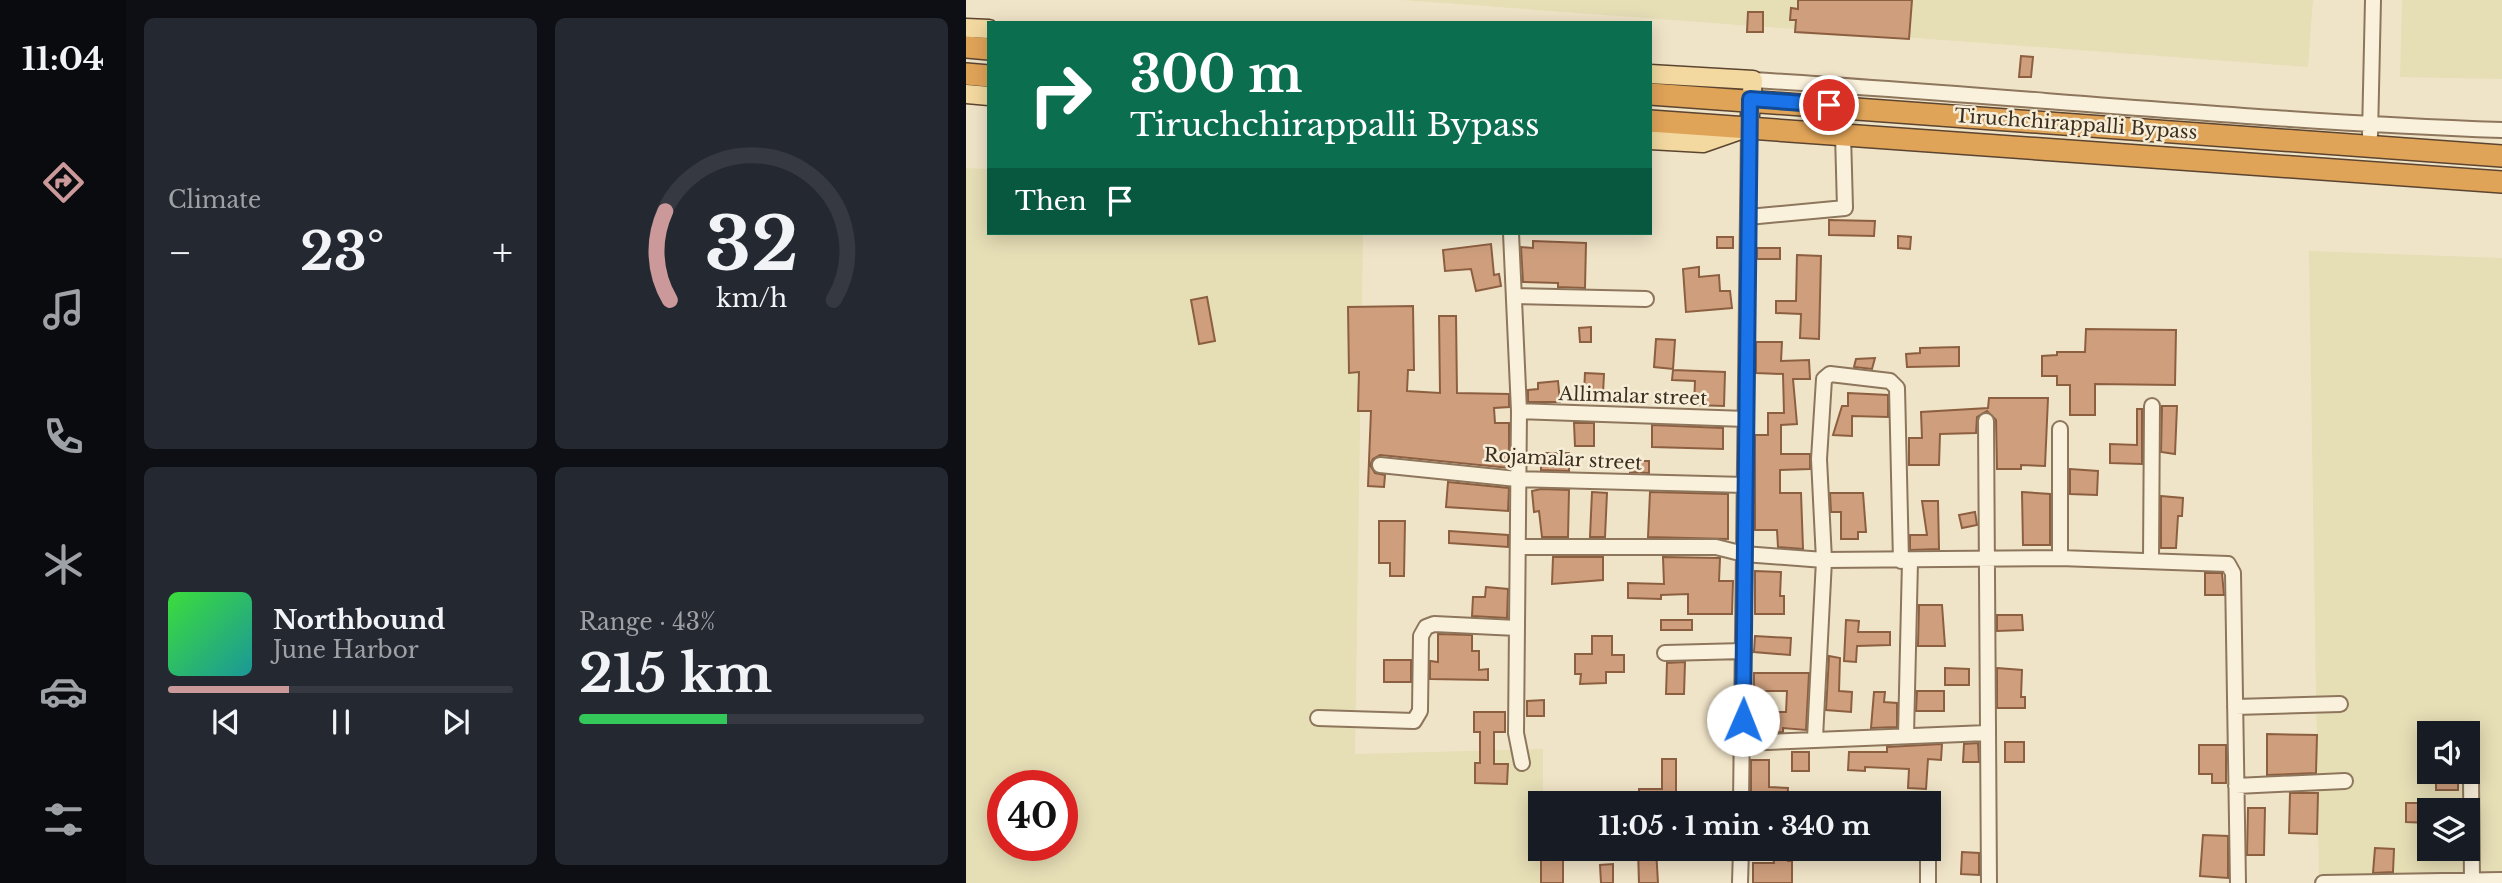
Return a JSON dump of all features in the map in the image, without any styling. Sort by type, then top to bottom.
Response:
[{"type":"highway","points":[[966,47],[987,49]]},
{"type":"highway","points":[[966,74],[987,76]]},
{"type":"highway","name":"Tiruchchirappalli Bypass","points":[[1652,94],[1751,89],[2370,137],[2502,156]]},
{"type":"highway","name":"Tiruchchirappalli Bypass","points":[[1652,121],[2502,182]]},
{"type":"main road","points":[[966,28],[987,29]]},
{"type":"main road","points":[[1652,74],[1751,89],[1749,127],[1703,144],[1652,140]]},
{"type":"main road","points":[[966,94],[987,96]]},
{"type":"street","points":[[2373,0],[2370,137],[2502,130]]},
{"type":"street","points":[[1741,791],[1749,127]]},
{"type":"street","points":[[1748,217],[1845,208],[1843,134]]},
{"type":"street","points":[[1511,235],[1519,411],[1517,479],[1520,547],[1516,733],[1521,762]]},
{"type":"street","points":[[1514,296],[1646,299]]},
{"type":"street","points":[[1815,738],[1824,560],[1819,435],[1824,379],[1830,374],[1890,381],[1897,388],[1905,561],[1906,735]]},
{"type":"street","points":[[2151,561],[2152,406]]},
{"type":"street","name":"Allimalar street","points":[[1519,411],[1746,419]]},
{"type":"street","points":[[1986,421],[1989,883]]},
{"type":"street","points":[[2060,429],[2060,558]]},
{"type":"street","name":"Rojamalar street","points":[[1380,465],[1517,479],[1745,485]]},
{"type":"street","points":[[1520,547],[1716,547],[1744,554],[1824,560],[2060,558],[2231,565],[2238,883]]},
{"type":"street","points":[[1318,718],[1414,721],[1420,711],[1421,636],[1426,627],[1434,624],[1517,628]]},
{"type":"street","points":[[1665,653],[1744,651]]},
{"type":"street","points":[[2235,707],[2340,704]]},
{"type":"street","points":[[1742,743],[1987,733]]},
{"type":"street","points":[[2236,786],[2345,781]]},
{"type":"street","points":[[2471,784],[2472,881]]},
{"type":"street","points":[[1740,883],[1741,861]]},
{"type":"street","points":[[1928,861],[1928,883]]},
{"type":"street","points":[[2323,883],[2502,880]]},
{"type":"shaded area","points":[[1403,0],[2313,0],[2308,67]]},
{"type":"shaded area","points":[[2402,0],[2502,0],[2502,79],[2400,77]]},
{"type":"shaded area","points":[[966,168],[987,169],[987,235],[1363,235],[1355,754],[1543,749],[1543,791],[1528,791],[1528,861],[1541,861],[1541,883],[966,883]]},
{"type":"shaded area","points":[[2309,251],[2502,258],[2502,883],[2319,883]]},
{"type":"building","points":[[1798,0],[1912,0],[1909,39],[1795,32],[1796,20],[1790,20],[1791,8],[1798,9]]},
{"type":"building","points":[[1748,12],[1763,12],[1763,32],[1747,32]]},
{"type":"building","points":[[2021,56],[2033,57],[2031,77],[2019,77]]},
{"type":"building","points":[[1829,220],[1875,221],[1874,236],[1829,235]]},
{"type":"building","points":[[1898,236],[1911,237],[1910,249],[1898,248]]},
{"type":"building","points":[[1717,237],[1733,237],[1733,248],[1717,248]]},
{"type":"building","points":[[1533,241],[1586,243],[1585,288],[1558,287],[1558,283],[1523,282],[1521,247],[1533,248]]},
{"type":"building","points":[[1491,244],[1494,275],[1499,274],[1501,286],[1476,291],[1471,269],[1445,271],[1443,250]]},
{"type":"building","points":[[1757,248],[1780,248],[1780,259],[1757,259]]},
{"type":"building","points":[[1797,255],[1821,256],[1819,339],[1800,338],[1801,314],[1776,313],[1776,301],[1796,301]]},
{"type":"building","points":[[1699,267],[1699,277],[1719,275],[1720,291],[1730,291],[1732,308],[1686,312],[1683,269]]},
{"type":"building","points":[[1207,297],[1215,341],[1199,344],[1191,300]]},
{"type":"building","points":[[1413,306],[1414,370],[1408,370],[1407,391],[1440,393],[1439,316],[1456,316],[1457,393],[1509,394],[1509,407],[1494,408],[1495,423],[1509,423],[1509,468],[1380,455],[1373,459],[1370,465],[1375,473],[1385,475],[1384,487],[1368,486],[1371,411],[1358,411],[1359,372],[1349,373],[1348,307]]},
{"type":"building","points":[[1591,327],[1591,342],[1580,342],[1579,328]]},
{"type":"building","points":[[2086,329],[2176,330],[2175,385],[2095,384],[2095,415],[2070,415],[2070,385],[2057,385],[2057,376],[2042,376],[2042,356],[2057,355],[2057,352],[2085,352]]},
{"type":"building","points":[[1656,339],[1675,340],[1673,369],[1654,367]]},
{"type":"building","points":[[1756,342],[1782,342],[1781,361],[1809,360],[1810,379],[1793,379],[1797,424],[1781,425],[1781,454],[1810,454],[1810,469],[1780,470],[1780,493],[1801,493],[1803,549],[1778,547],[1777,530],[1755,530],[1755,435],[1768,435],[1768,413],[1784,413],[1783,374],[1756,373]]},
{"type":"building","points":[[1959,347],[1959,366],[1907,367],[1906,354],[1920,353],[1920,348]]},
{"type":"building","points":[[1875,358],[1872,369],[1854,367],[1856,359]]},
{"type":"building","points":[[1673,370],[1725,372],[1724,406],[1694,405],[1695,381],[1672,380]]},
{"type":"building","points":[[1585,373],[1604,374],[1603,394],[1584,392]]},
{"type":"building","points":[[1558,381],[1560,402],[1528,402],[1528,390],[1538,389],[1538,383]]},
{"type":"building","points":[[1848,393],[1888,395],[1888,417],[1852,416],[1852,436],[1833,435],[1842,406],[1848,406]]},
{"type":"building","points":[[1989,398],[2048,398],[2045,466],[2021,465],[2021,469],[1997,469],[1996,420],[1987,411],[1977,417],[1976,433],[1940,434],[1939,465],[1909,465],[1909,438],[1922,438],[1921,412],[1988,408]]},
{"type":"building","points":[[2162,406],[2177,406],[2175,454],[2161,452]]},
{"type":"building","points":[[2137,409],[2142,409],[2142,464],[2110,463],[2110,444],[2137,445]]},
{"type":"building","points":[[1574,423],[1594,423],[1594,446],[1575,446]]},
{"type":"building","points":[[1652,425],[1723,428],[1723,449],[1652,447]]},
{"type":"building","points":[[1541,453],[1569,453],[1569,471],[1541,470]]},
{"type":"building","points":[[1629,461],[1649,461],[1649,473],[1630,472]]},
{"type":"building","points":[[2070,469],[2098,471],[2097,495],[2070,494]]},
{"type":"building","points":[[1448,482],[1509,488],[1508,511],[1446,507]]},
{"type":"building","points":[[1569,490],[1568,537],[1542,537],[1539,511],[1534,512],[1532,491]]},
{"type":"building","points":[[1592,492],[1607,493],[1605,537],[1590,537]]},
{"type":"building","points":[[1650,492],[1728,494],[1728,539],[1648,537]]},
{"type":"building","points":[[2022,492],[2050,494],[2050,545],[2023,545]]},
{"type":"building","points":[[1830,493],[1863,493],[1866,532],[1858,532],[1858,539],[1841,539],[1841,512],[1831,512]]},
{"type":"building","points":[[2161,496],[2183,498],[2182,516],[2178,516],[2176,548],[2161,548]]},
{"type":"building","points":[[1922,501],[1938,501],[1939,549],[1910,550],[1910,535],[1927,535]]},
{"type":"building","points":[[1975,512],[1977,525],[1962,528],[1959,515]]},
{"type":"building","points":[[1379,521],[1405,521],[1404,576],[1390,576],[1390,563],[1379,563]]},
{"type":"building","points":[[1449,531],[1508,535],[1508,547],[1449,543]]},
{"type":"building","points":[[1553,557],[1603,557],[1603,580],[1552,584]]},
{"type":"building","points":[[1663,557],[1720,558],[1719,581],[1733,581],[1732,614],[1688,614],[1688,594],[1661,595],[1661,599],[1628,598],[1628,583],[1664,584]]},
{"type":"building","points":[[1755,571],[1781,572],[1780,596],[1784,596],[1784,614],[1755,614]]},
{"type":"building","points":[[2205,573],[2222,573],[2224,595],[2205,595]]},
{"type":"building","points":[[1486,587],[1508,589],[1507,618],[1472,616],[1473,597],[1485,597]]},
{"type":"building","points":[[1919,605],[1942,605],[1945,646],[1918,646]]},
{"type":"building","points":[[1997,615],[2022,615],[2023,630],[1997,631]]},
{"type":"building","points":[[1661,620],[1692,620],[1692,630],[1661,630]]},
{"type":"building","points":[[1846,620],[1859,621],[1858,632],[1890,632],[1890,645],[1857,646],[1856,662],[1844,661]]},
{"type":"building","points":[[1438,634],[1472,635],[1472,651],[1479,651],[1479,670],[1488,669],[1488,680],[1430,679],[1430,661],[1438,662]]},
{"type":"building","points":[[1592,636],[1612,636],[1612,655],[1624,655],[1624,672],[1606,672],[1606,683],[1580,684],[1581,674],[1575,674],[1575,654],[1592,654]]},
{"type":"building","points":[[1755,636],[1791,638],[1790,655],[1754,652]]},
{"type":"building","points":[[1829,656],[1840,658],[1839,691],[1852,692],[1851,712],[1826,710]]},
{"type":"building","points":[[1384,660],[1411,660],[1411,682],[1384,682]]},
{"type":"building","points":[[1685,662],[1684,694],[1666,694],[1667,663]]},
{"type":"building","points":[[1945,668],[1969,669],[1969,685],[1945,685]]},
{"type":"building","points":[[1997,668],[2022,670],[2021,697],[2025,697],[2025,708],[1997,708]]},
{"type":"building","points":[[1754,673],[1809,673],[1806,730],[1783,728],[1783,732],[1757,733],[1757,712],[1786,712],[1787,691],[1754,691]]},
{"type":"building","points":[[1917,691],[1944,691],[1944,711],[1916,711]]},
{"type":"building","points":[[1874,692],[1885,692],[1884,702],[1897,703],[1897,727],[1871,728]]},
{"type":"building","points":[[1544,700],[1544,716],[1527,716],[1527,701]]},
{"type":"building","points":[[1474,712],[1505,712],[1505,732],[1494,732],[1494,764],[1508,764],[1507,784],[1475,783],[1475,763],[1480,763],[1480,732],[1474,732]]},
{"type":"building","points":[[2267,734],[2317,735],[2316,773],[2267,775]]},
{"type":"building","points":[[2005,742],[2024,742],[2024,762],[2005,762]]},
{"type":"building","points":[[1978,743],[1979,762],[1963,762],[1964,744]]},
{"type":"building","points":[[1942,744],[1941,760],[1928,759],[1926,789],[1908,788],[1909,769],[1865,767],[1865,771],[1848,770],[1849,752],[1887,752],[1887,747]]},
{"type":"building","points":[[2199,745],[2226,745],[2226,783],[2212,783],[2212,774],[2199,774]]},
{"type":"building","points":[[1792,752],[1809,752],[1809,771],[1792,771]]},
{"type":"building","points":[[1662,759],[1676,759],[1676,791],[1639,791],[1662,789]]},
{"type":"building","points":[[1751,760],[1769,760],[1769,787],[1788,788],[1788,791],[1751,791]]},
{"type":"building","points":[[2436,784],[2458,784],[2458,790],[2436,790]]},
{"type":"building","points":[[2290,793],[2318,793],[2317,834],[2289,833]]},
{"type":"building","points":[[2406,803],[2417,803],[2417,822],[2406,822]]},
{"type":"building","points":[[2248,808],[2265,808],[2264,855],[2247,855]]},
{"type":"building","points":[[2203,835],[2228,836],[2228,878],[2200,876]]},
{"type":"building","points":[[2375,848],[2394,849],[2393,872],[2373,873]]},
{"type":"building","points":[[1962,852],[1979,853],[1979,875],[1961,874]]},
{"type":"building","points":[[1541,861],[1563,861],[1563,883],[1541,883]]},
{"type":"building","points":[[1638,861],[1657,861],[1658,883],[1639,883]]},
{"type":"building","points":[[1792,861],[1792,883],[1753,883],[1753,863]]},
{"type":"building","points":[[1613,864],[1613,883],[1601,883],[1600,865]]},
{"type":"route","points":[[1743,720],[1750,99],[1829,105]]}]
